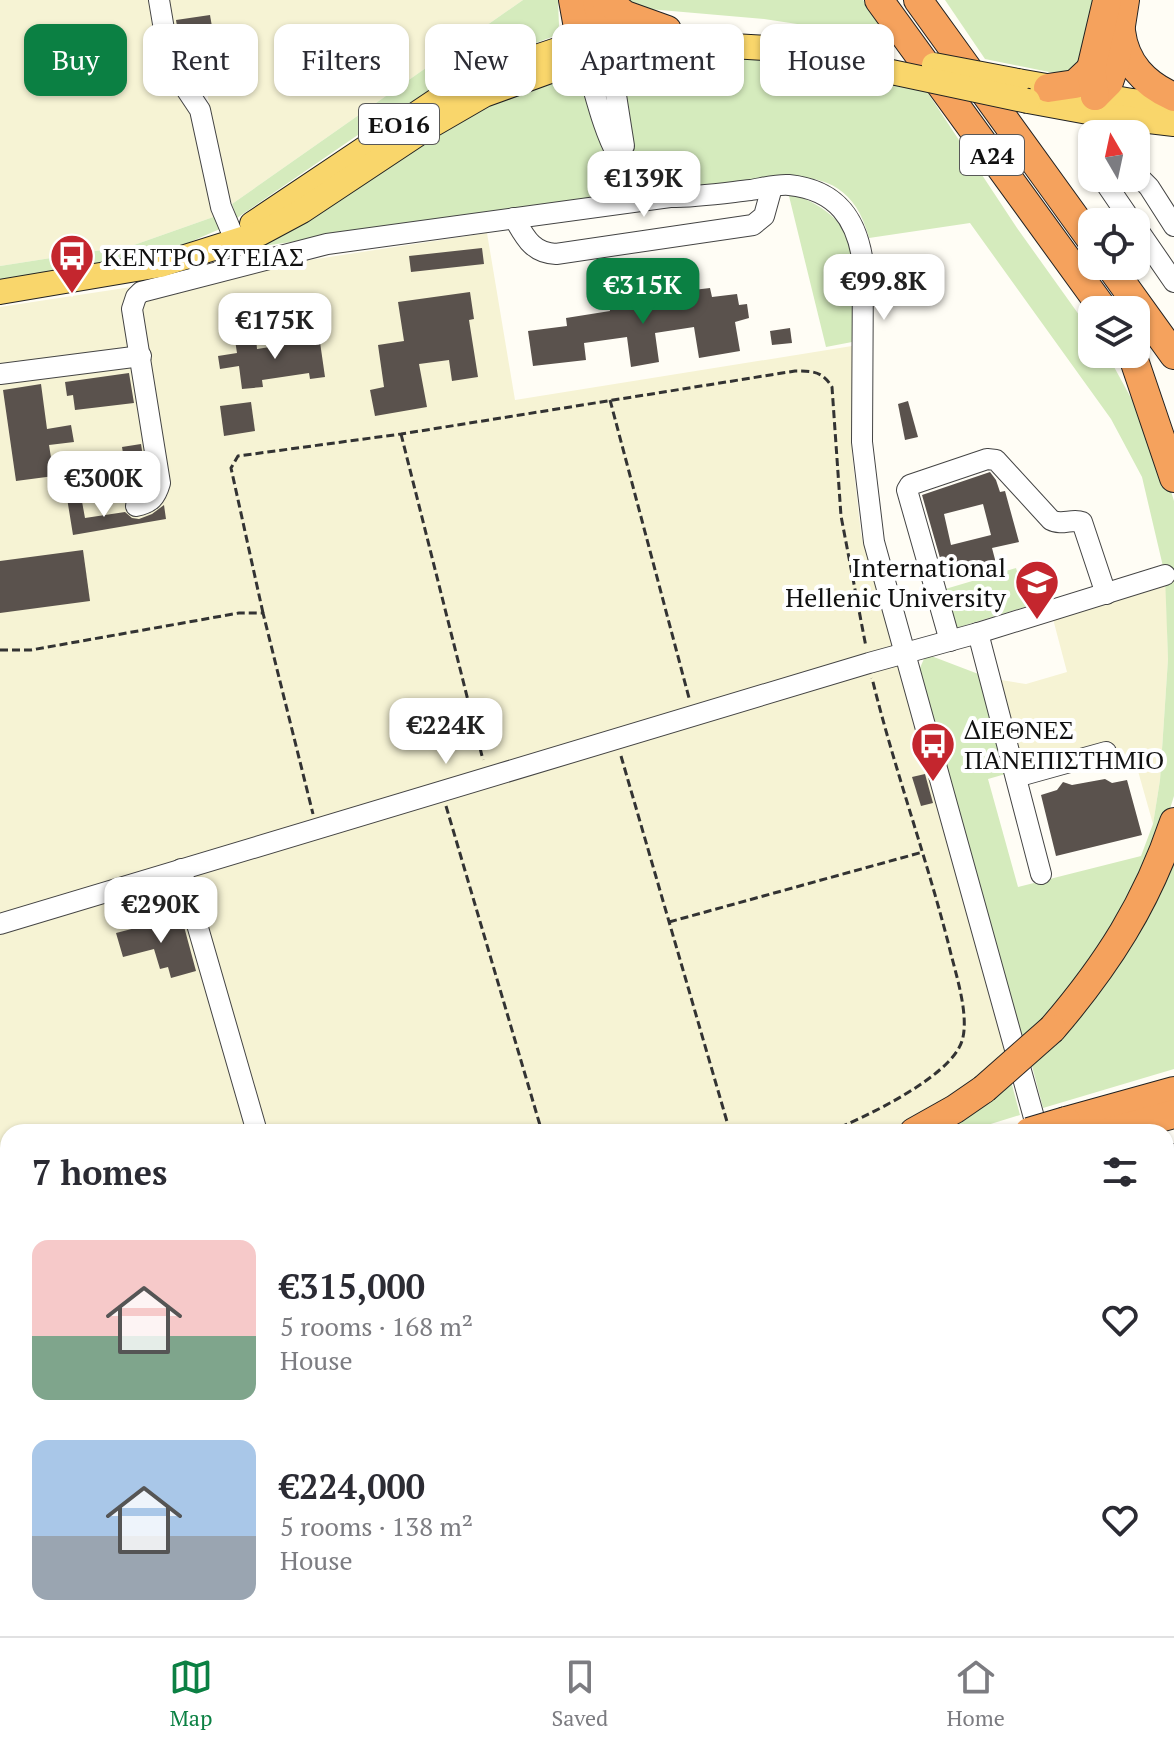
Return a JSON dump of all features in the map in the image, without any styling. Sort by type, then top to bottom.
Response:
[{"type":"highway","points":[[573,0],[584,24]]},
{"type":"highway","points":[[596,24],[597,0]]},
{"type":"highway","points":[[606,0],[625,15],[650,24]]},
{"type":"highway","name":"Α24","points":[[879,0],[1094,296]]},
{"type":"highway","name":"Α24","points":[[918,0],[1078,221]]},
{"type":"highway","points":[[928,0],[948,40]]},
{"type":"highway","points":[[1038,95],[1093,82],[1117,8]]},
{"type":"highway","points":[[1117,8],[1123,43],[1130,61],[1142,77],[1174,97]]},
{"type":"highway","points":[[1120,280],[1174,355]]},
{"type":"highway","points":[[1139,368],[1174,478]]},
{"type":"highway","points":[[1145,368],[1174,407]]},
{"type":"highway","points":[[927,1124],[984,1089],[1052,1029],[1088,987],[1136,912],[1160,863],[1174,822]]},
{"type":"highway","points":[[1056,1124],[1174,1091]]},
{"type":"highway","points":[[1138,1124],[1174,1114]]},
{"type":"main road","name":"ΕΟ16","points":[[0,292],[160,265],[202,254],[235,240],[264,215],[449,92],[506,67],[552,58]]},
{"type":"main road","name":"ΕΟ16","points":[[894,64],[1038,95],[1115,117],[1174,124]]},
{"type":"main road","points":[[1093,82],[1174,104]]},
{"type":"main road","points":[[1093,82],[1115,117]]},
{"type":"street","points":[[159,0],[170,65],[200,110],[221,207],[235,240]]},
{"type":"street","points":[[604,96],[613,145],[627,171],[648,190],[670,197]]},
{"type":"street","points":[[136,506],[156,496],[160,483],[132,309],[136,297],[149,289],[327,244],[670,197],[694,197],[788,185],[814,192],[835,203],[851,219],[859,238],[863,263],[862,442],[874,542],[1036,1124]]},
{"type":"street","points":[[514,218],[533,247],[556,254],[753,225],[764,216],[772,187]]},
{"type":"street","points":[[1150,189],[1174,226]]},
{"type":"street","points":[[1150,247],[1174,282]]},
{"type":"street","points":[[0,374],[141,356]]},
{"type":"street","points":[[950,641],[907,490],[910,485],[987,459],[996,460],[1054,522],[1082,522],[1106,594]]},
{"type":"street","points":[[0,924],[1165,575]]},
{"type":"street","points":[[978,633],[1041,874]]},
{"type":"street","points":[[1016,777],[1106,752]]},
{"type":"street","points":[[181,869],[255,1124]]},
{"type":"path","points":[[317,829],[263,613],[231,468],[238,456],[401,434],[795,371],[815,371],[825,377],[832,387],[841,516],[869,663],[961,996],[962,1042],[948,1061],[914,1090],[846,1124]]},
{"type":"path","points":[[610,400],[694,717]]},
{"type":"path","points":[[401,434],[487,777]]},
{"type":"path","points":[[0,650],[31,650],[239,613],[263,613]]},
{"type":"path","points":[[616,740],[728,1124]]},
{"type":"path","points":[[441,791],[540,1124]]},
{"type":"path","points":[[669,922],[923,852]]},
{"type":"shaded area","points":[[0,0],[153,0],[161,24],[143,24],[143,96],[186,96],[198,129],[219,215],[134,245],[0,266]]},
{"type":"shaded area","points":[[167,0],[523,0],[489,24],[425,24],[425,69],[409,80],[409,24],[274,24],[274,96],[386,96],[232,204],[220,171],[208,96],[258,96],[258,24],[170,24]]},
{"type":"shaded area","points":[[487,233],[515,400],[852,346],[852,453],[861,534],[1009,1056],[973,1084],[906,1124],[0,1124],[0,307]]},
{"type":"shaded area","points":[[1166,584],[1168,659],[1160,780],[1153,824],[1136,764],[1123,767],[1115,746],[1020,772],[995,679],[1026,684],[1067,672],[1053,619]]},
{"type":"green space","points":[[523,0],[558,0],[559,24],[552,24],[552,37],[536,43],[536,24],[489,24]]},
{"type":"green space","points":[[623,0],[863,0],[880,24],[797,24],[637,8]]},
{"type":"green space","points":[[945,0],[1101,0],[1088,47],[1075,70],[1059,74],[985,59]]},
{"type":"green space","points":[[744,56],[760,59],[760,96],[894,96],[894,80],[922,84],[1017,228],[1078,313],[1078,368],[1115,368],[1137,409],[1174,501],[1174,796],[1159,844],[1122,923],[1020,1050],[917,675],[926,654],[981,675],[1009,773],[988,779],[1018,887],[1141,856],[1153,824],[1160,780],[1168,659],[1165,575],[1142,477],[1111,419],[970,223],[869,238],[857,209],[841,191],[820,181],[797,177],[693,186],[662,183],[641,166],[627,122],[624,96],[744,96]]},
{"type":"green space","points":[[425,69],[425,94],[368,128],[237,218],[232,204],[386,96],[409,96],[409,80]]},
{"type":"green space","points":[[552,78],[552,96],[591,96],[629,185],[626,194],[249,248],[468,110],[505,96],[536,96],[536,84]]},
{"type":"green space","points":[[788,192],[815,204],[834,218],[846,233],[855,270],[852,342],[826,347]]},
{"type":"green space","points":[[219,215],[222,228],[179,247],[138,259],[0,282],[0,266],[134,245]]},
{"type":"green space","points":[[1016,568],[1028,606],[953,629],[942,590]]},
{"type":"green space","points":[[1174,860],[1174,1069],[1043,1108],[1031,1062],[1135,939],[1157,900]]},
{"type":"green space","points":[[1011,1081],[1020,1115],[991,1124],[948,1124]]},
{"type":"building","points":[[210,15],[212,24],[177,24],[176,20]]},
{"type":"building","points":[[482,248],[484,264],[411,272],[409,256]]},
{"type":"building","points":[[634,274],[639,306],[686,300],[685,291],[710,288],[712,297],[737,294],[739,305],[747,304],[749,318],[735,322],[740,351],[699,358],[694,327],[655,333],[659,362],[631,367],[627,337],[584,343],[586,360],[533,366],[528,331],[567,326],[566,318],[610,311],[605,278]]},
{"type":"building","points":[[470,292],[474,319],[469,320],[478,377],[452,381],[449,360],[419,364],[427,407],[375,416],[370,390],[384,387],[378,345],[404,341],[398,302]]},
{"type":"building","points":[[790,328],[792,343],[772,345],[770,331]]},
{"type":"building","points":[[319,335],[325,377],[310,379],[309,373],[262,380],[263,387],[242,389],[239,366],[220,369],[218,356],[237,353],[235,340],[256,337],[257,349],[302,342],[301,338]]},
{"type":"building","points":[[129,373],[134,403],[75,410],[73,395],[67,396],[65,382]]},
{"type":"building","points":[[41,384],[47,429],[71,425],[74,442],[49,445],[54,476],[16,481],[3,390]]},
{"type":"building","points":[[908,401],[918,437],[905,440],[898,404]]},
{"type":"building","points":[[251,402],[255,431],[224,436],[220,406]]},
{"type":"building","points":[[141,444],[147,482],[128,485],[122,447]]},
{"type":"building","points":[[990,472],[1000,492],[1005,491],[1019,542],[992,548],[997,567],[946,579],[922,495]],"holes":[[[983,504],[991,535],[951,545],[944,514]]]},
{"type":"building","points":[[81,496],[85,518],[125,512],[139,519],[164,505],[166,519],[73,535],[67,498]]},
{"type":"building","points":[[83,550],[90,601],[0,613],[0,561]]},
{"type":"building","points":[[925,774],[933,803],[921,806],[912,777]]},
{"type":"building","points":[[1105,779],[1112,783],[1127,780],[1142,835],[1056,856],[1041,795],[1057,790],[1063,782],[1072,785]]},
{"type":"building","points":[[163,917],[165,923],[182,919],[196,971],[171,978],[168,967],[160,969],[154,949],[123,957],[116,933],[151,924],[150,920]]},
{"type":"place","name":"ΚΕΝΤΡΟ ΥΓΕΙΑΣ","points":[[72,295]]},
{"type":"place","name":"International Hellenic University","points":[[1037,621]]},
{"type":"place","name":"ΔΙΕΘΝΕΣ ΠΑΝΕΠΙΣΤΗΜΙΟ","points":[[933,783]]}]
